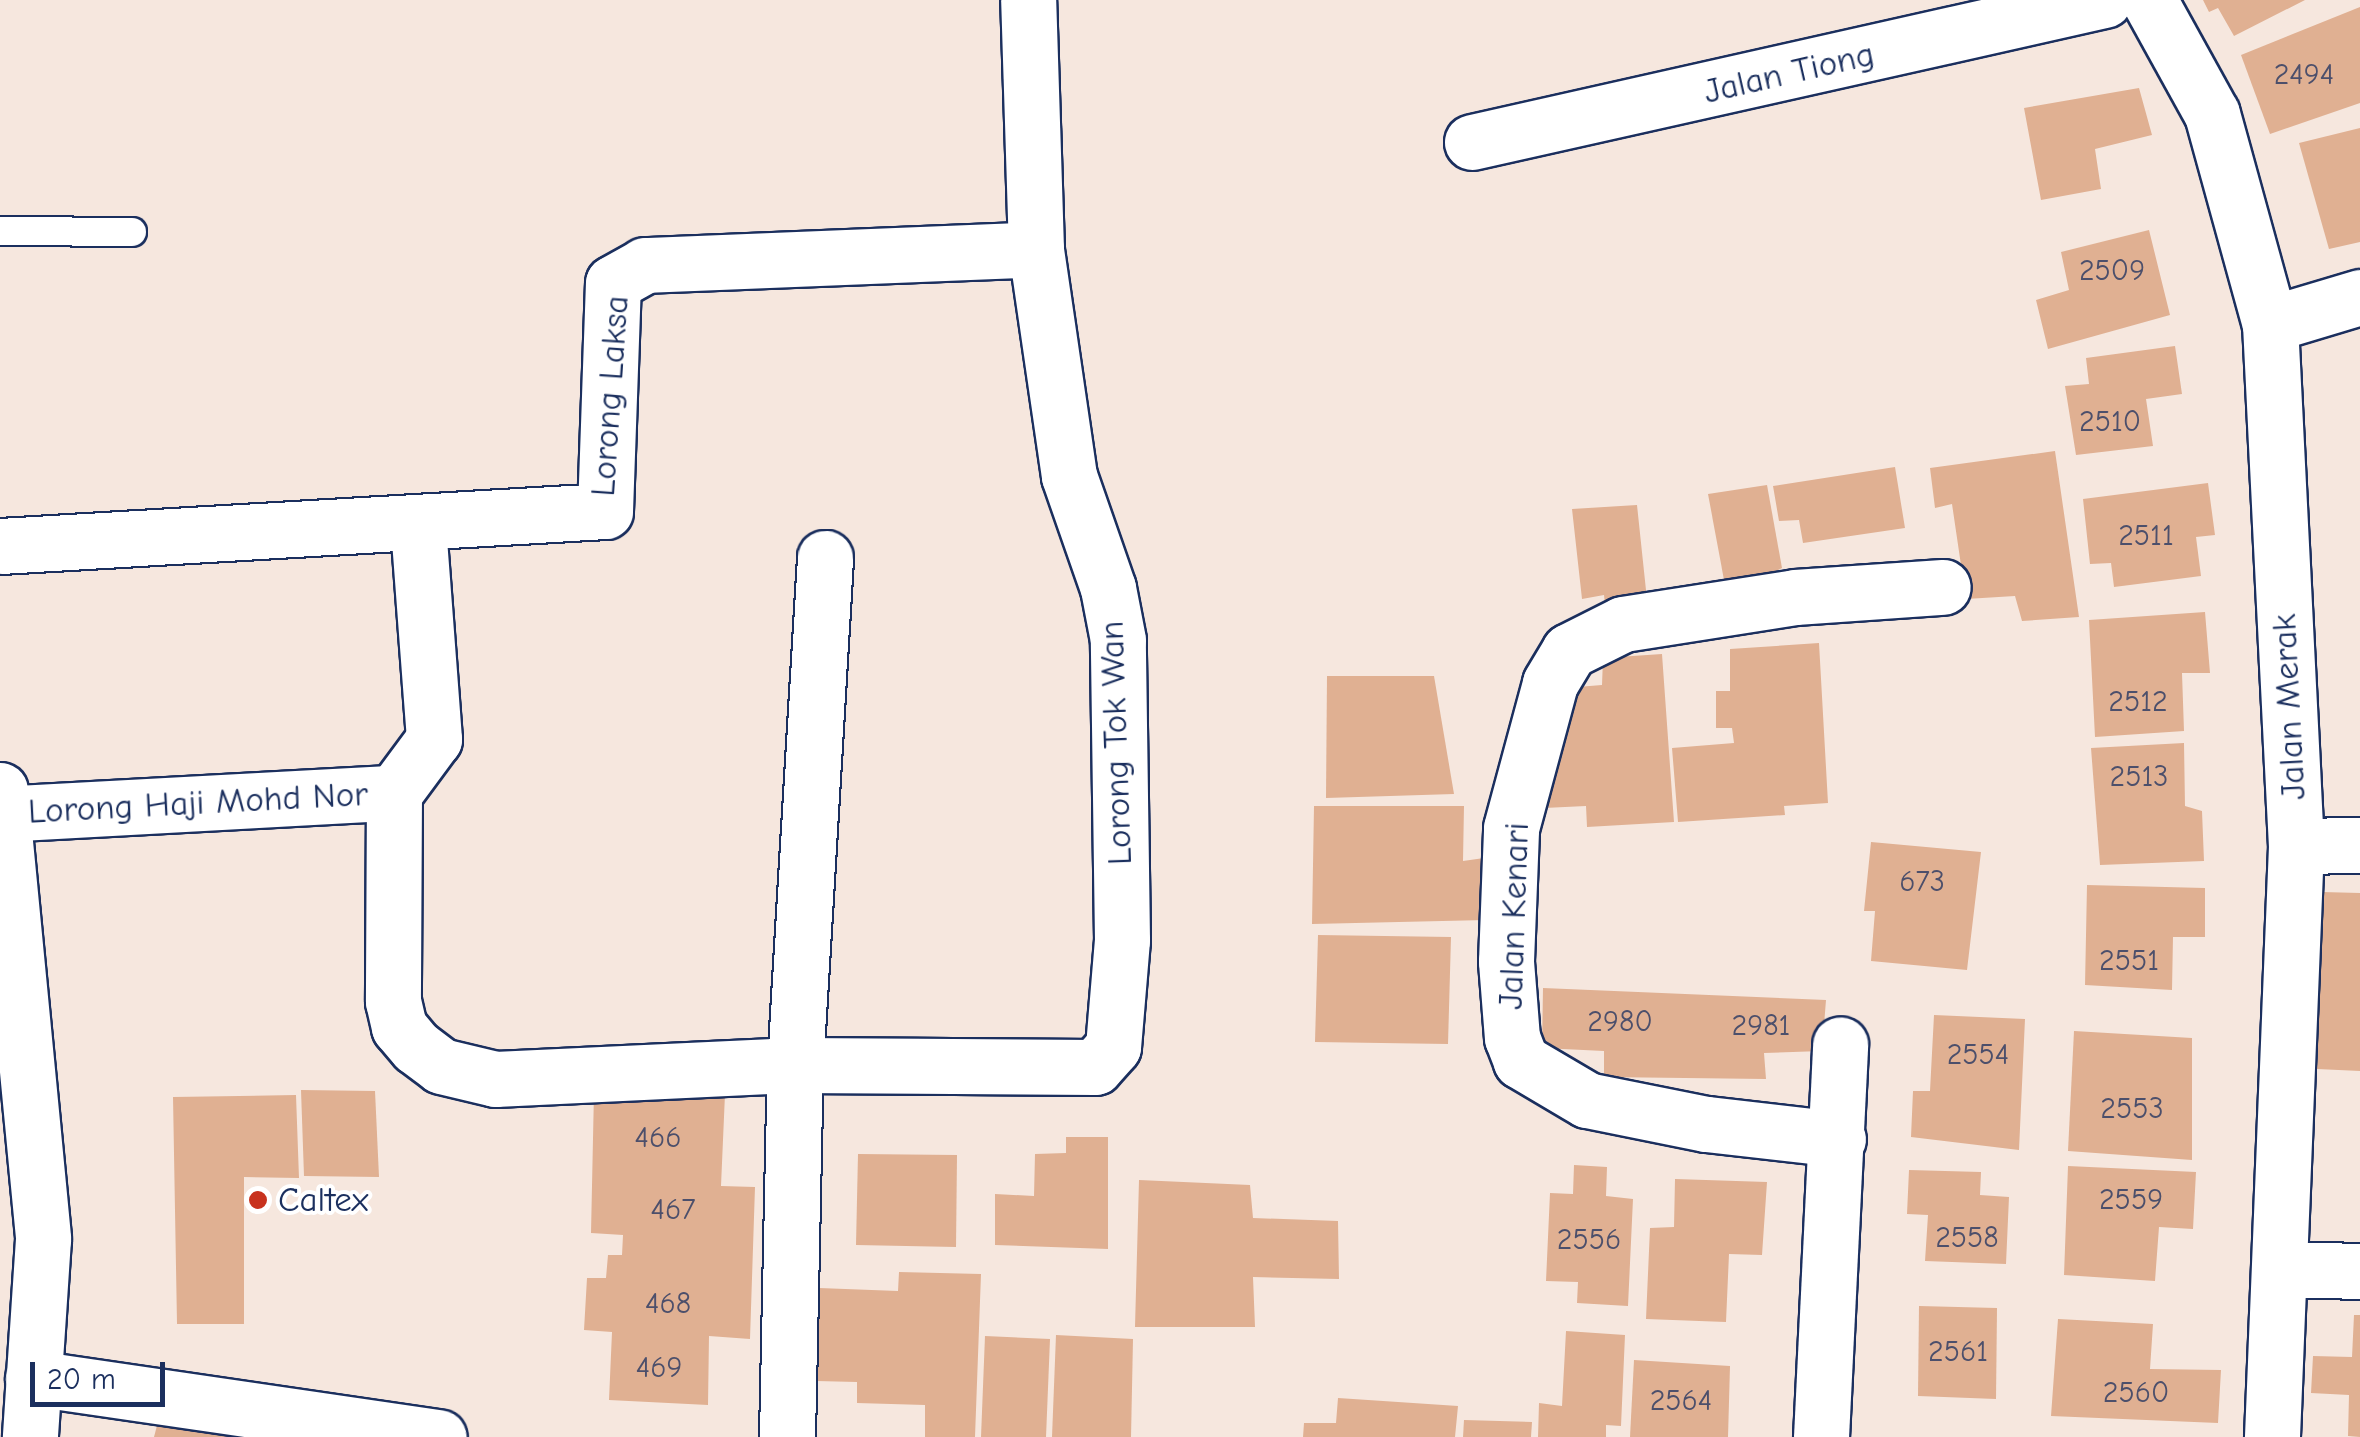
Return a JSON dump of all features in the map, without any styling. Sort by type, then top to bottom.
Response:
[{"type":"street","name":"Lorong Tok Wan","points":[[394,793],[392,1001],[399,1028],[441,1066],[495,1079],[795,1065],[1038,1072],[1096,1067],[1113,1047],[1122,940],[1118,640],[1108,588],[1069,476],[1036,248],[1028,0]]},
{"type":"street","name":"Jalan Tiong","points":[[1472,142],[2104,0]]},
{"type":"street","name":"Jalan Merak","points":[[2150,0],[2212,114],[2270,324],[2296,846],[2272,1437]]},
{"type":"street","name":"Lorong Laksa","points":[[0,546],[418,526],[605,511],[613,283],[646,265],[1036,248]]},
{"type":"street","points":[[2270,324],[2360,297]]},
{"type":"street","points":[[394,793],[434,740],[418,526]]},
{"type":"street","points":[[787,1437],[795,1065],[824,558]]},
{"type":"street","name":"Jalan Kenari","points":[[1838,1139],[1706,1124],[1587,1100],[1520,1061],[1512,1038],[1506,961],[1511,828],[1550,683],[1569,651],[1623,624],[1795,597],[1944,587]]},
{"type":"street","name":"Lorong Haji Mohd Nor","points":[[1,806],[394,793]]},
{"type":"street","points":[[1,806],[44,1239],[30,1437]]},
{"type":"street","points":[[2296,846],[2360,845]]},
{"type":"street","points":[[1821,1437],[1840,1044]]},
{"type":"street","points":[[2280,1269],[2360,1272]]},
{"type":"street","points":[[33,1378],[438,1437]]},
{"type":"lane","points":[[0,231],[132,232]]},
{"type":"building","points":[[2203,0],[2305,0],[2234,36],[2218,8],[2209,12]]},
{"type":"building","points":[[2360,7],[2360,103],[2270,134],[2241,55]]},
{"type":"building","points":[[2139,88],[2152,135],[2095,149],[2101,189],[2041,200],[2024,108]]},
{"type":"building","points":[[2360,128],[2360,242],[2329,249],[2299,143]]},
{"type":"building","points":[[2149,230],[2170,315],[2048,349],[2036,300],[2069,290],[2061,252]]},
{"type":"building","points":[[2175,346],[2182,394],[2146,399],[2153,446],[2076,455],[2065,386],[2089,384],[2086,358]]},
{"type":"building","points":[[2055,451],[2079,617],[2022,621],[2015,596],[1966,599],[1952,504],[1935,508],[1930,468]]},
{"type":"building","points":[[1895,467],[1905,528],[1803,543],[1799,520],[1779,521],[1773,486]]},
{"type":"building","points":[[2208,483],[2215,535],[2196,537],[2201,576],[2114,587],[2111,563],[2090,564],[2083,499]]},
{"type":"building","points":[[1767,485],[1782,568],[1727,596],[1708,494]]},
{"type":"building","points":[[1637,505],[1648,609],[1606,614],[1604,595],[1582,599],[1572,509]]},
{"type":"building","points":[[2205,612],[2210,673],[2182,673],[2184,731],[2095,737],[2089,620]]},
{"type":"building","points":[[1819,643],[1828,803],[1784,806],[1785,815],[1678,822],[1672,748],[1734,743],[1732,728],[1716,728],[1716,691],[1730,691],[1730,649]]},
{"type":"building","points":[[1662,654],[1674,822],[1587,827],[1586,806],[1544,808],[1565,688],[1602,685],[1603,658]]},
{"type":"building","points":[[1327,676],[1434,676],[1454,794],[1326,798]]},
{"type":"building","points":[[2184,743],[2185,806],[2202,811],[2204,861],[2100,865],[2091,748]]},
{"type":"building","points":[[1314,806],[1464,806],[1463,861],[1484,858],[1486,920],[1312,924]]},
{"type":"building","points":[[1871,842],[1981,852],[1967,970],[1871,961],[1875,911],[1864,911]]},
{"type":"building","points":[[2087,885],[2205,888],[2205,937],[2173,937],[2172,990],[2085,985]]},
{"type":"building","points":[[2322,892],[2360,893],[2360,1071],[2317,1069]]},
{"type":"building","points":[[1318,935],[1451,937],[1448,1044],[1315,1042]]},
{"type":"building","points":[[1543,988],[1826,1000],[1822,1051],[1764,1053],[1766,1079],[1604,1077],[1604,1051],[1542,1048]]},
{"type":"building","points":[[1934,1015],[2025,1019],[2019,1150],[1911,1137],[1913,1091],[1930,1091]]},
{"type":"building","points":[[2074,1031],[2192,1038],[2192,1160],[2068,1151]]},
{"type":"building","points":[[301,1090],[375,1091],[379,1177],[304,1176]]},
{"type":"building","points":[[594,1091],[725,1094],[721,1186],[755,1187],[750,1339],[709,1336],[708,1405],[609,1400],[612,1332],[584,1330],[587,1278],[606,1278],[608,1255],[622,1255],[623,1235],[591,1233]]},
{"type":"building","points":[[296,1095],[299,1178],[244,1177],[244,1324],[177,1324],[173,1097]]},
{"type":"building","points":[[1066,1137],[1108,1137],[1108,1249],[995,1245],[995,1194],[1034,1196],[1035,1154],[1066,1153]]},
{"type":"building","points":[[858,1154],[957,1155],[956,1247],[856,1245]]},
{"type":"building","points":[[1574,1165],[1607,1167],[1606,1196],[1633,1199],[1628,1306],[1577,1303],[1578,1282],[1546,1281],[1550,1193],[1573,1194]]},
{"type":"building","points":[[2068,1166],[2196,1172],[2193,1229],[2159,1227],[2155,1281],[2064,1275]]},
{"type":"building","points":[[1909,1170],[1981,1172],[1980,1195],[2009,1197],[2006,1264],[1925,1261],[1928,1215],[1907,1214]]},
{"type":"building","points":[[1675,1179],[1767,1182],[1762,1255],[1729,1254],[1726,1322],[1646,1319],[1650,1228],[1674,1227]]},
{"type":"building","points":[[1139,1180],[1250,1185],[1253,1218],[1338,1221],[1339,1279],[1253,1277],[1255,1327],[1135,1327]]},
{"type":"building","points":[[899,1272],[981,1274],[975,1437],[925,1437],[925,1405],[857,1403],[857,1382],[816,1381],[819,1288],[898,1291]]},
{"type":"building","points":[[1919,1306],[1997,1308],[1996,1399],[1918,1396]]},
{"type":"building","points":[[2354,1315],[2360,1315],[2360,1437],[2348,1436],[2349,1395],[2311,1393],[2313,1356],[2352,1357]]},
{"type":"building","points":[[2058,1319],[2153,1324],[2150,1369],[2221,1370],[2218,1423],[2051,1416]]},
{"type":"building","points":[[1566,1331],[1625,1335],[1621,1426],[1606,1425],[1606,1437],[1538,1437],[1539,1403],[1562,1406]]},
{"type":"building","points":[[1056,1335],[1133,1339],[1131,1437],[1052,1437]]},
{"type":"building","points":[[985,1336],[1050,1339],[1046,1437],[981,1437]]},
{"type":"building","points":[[1634,1360],[1730,1366],[1728,1437],[1630,1437]]},
{"type":"building","points":[[1338,1398],[1458,1406],[1455,1437],[1303,1437],[1304,1423],[1336,1423]]},
{"type":"building","points":[[159,1418],[246,1435],[246,1437],[154,1437]]},
{"type":"building","points":[[1464,1420],[1532,1422],[1531,1437],[1463,1437]]},
{"type":"place","name":"Caltex","points":[[258,1200]]}]
